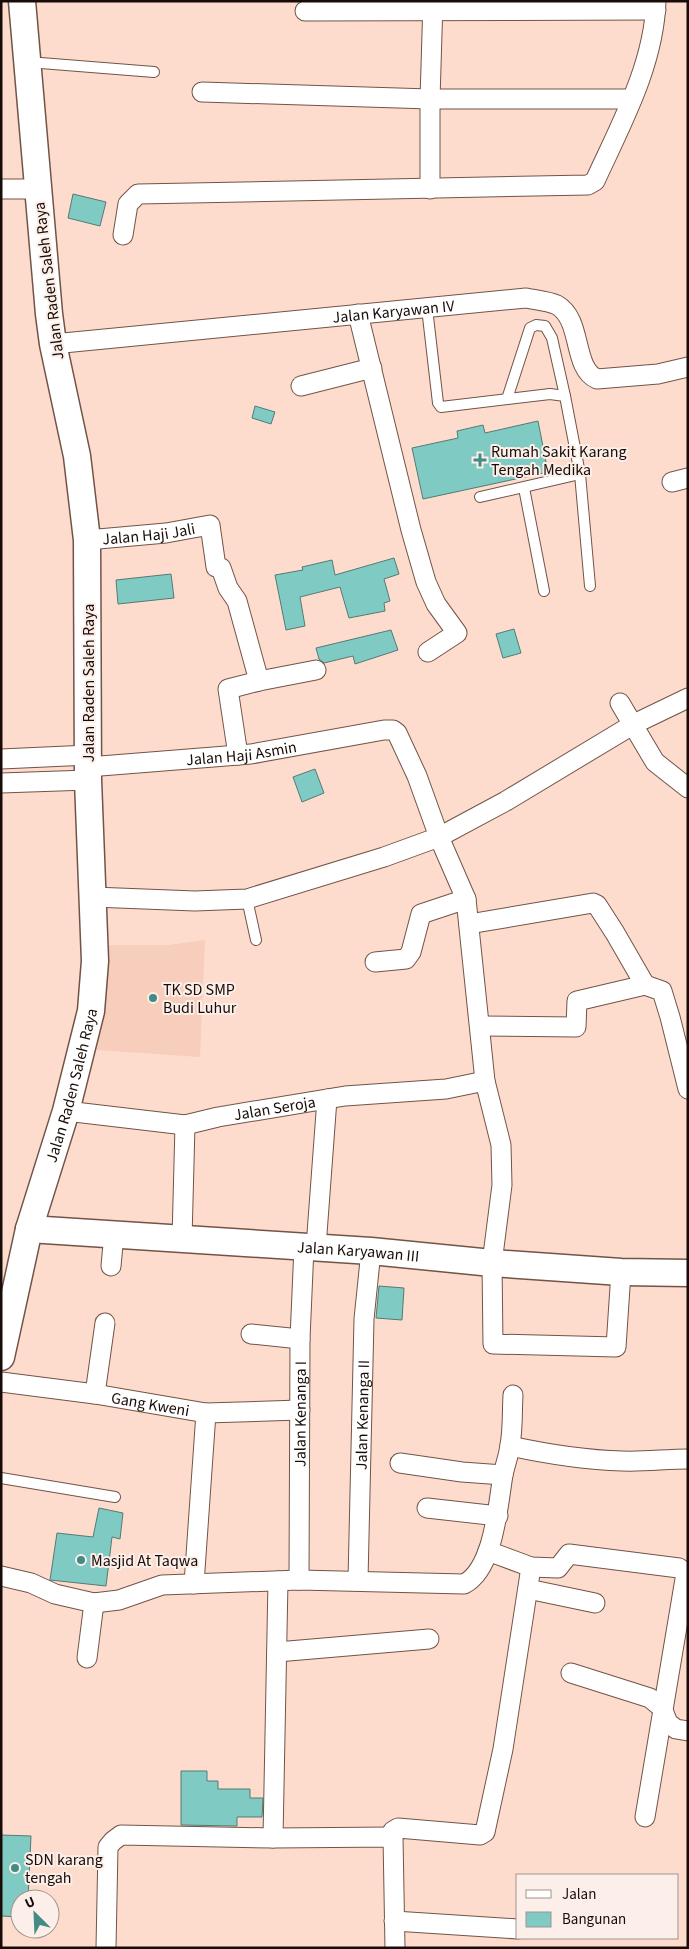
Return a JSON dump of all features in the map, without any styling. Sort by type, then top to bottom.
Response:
[{"type":"main road","name":"Jalan Raden Saleh Raya","points":[[1,1356],[29,1229],[66,1111],[91,1010],[95,961],[88,768],[87,540],[77,456],[53,344],[22,1]]},
{"type":"main road","name":"Jalan Karyawan III","points":[[29,1229],[371,1251],[492,1263],[621,1272],[688,1273]]},
{"type":"street","points":[[430,190],[433,5]]},
{"type":"street","points":[[123,234],[128,204],[138,194],[430,190],[588,185],[595,181],[632,99],[650,46],[656,6],[433,5],[306,11]]},
{"type":"street","points":[[202,92],[430,99],[632,99]]},
{"type":"street","points":[[1,190],[38,190]]},
{"type":"street","name":"Jalan Karyawan IV","points":[[53,344],[526,298],[556,305],[567,314],[588,374],[596,379],[650,375],[688,368]]},
{"type":"street","points":[[358,314],[411,530],[426,582],[436,604],[457,633],[428,652]]},
{"type":"street","points":[[301,386],[372,368]]},
{"type":"street","name":"Jalan Haji Jali","points":[[87,540],[166,533],[210,525],[216,567],[221,568],[228,588],[237,600],[260,681]]},
{"type":"street","points":[[238,755],[228,689],[316,670]]},
{"type":"street","points":[[93,897],[195,901],[248,899],[384,857],[439,836],[638,732],[688,698]]},
{"type":"street","points":[[620,703],[655,762],[688,788]]},
{"type":"street","name":"Jalan Haji Asmin","points":[[88,768],[238,755],[393,730],[400,738],[417,776],[439,836]]},
{"type":"street","points":[[1,759],[88,768]]},
{"type":"street","points":[[1,783],[88,768]]},
{"type":"street","points":[[439,836],[466,899],[485,1081],[501,1145],[502,1185],[492,1263],[493,1344],[616,1347],[621,1272]]},
{"type":"street","points":[[375,962],[406,959],[411,952],[421,914],[466,899]]},
{"type":"street","points":[[469,924],[593,903],[597,904],[645,985]]},
{"type":"street","points":[[480,1026],[576,1027],[576,1002],[645,985],[662,991],[688,1089]]},
{"type":"street","name":"Jalan Seroja","points":[[66,1111],[185,1125],[226,1115],[345,1096],[446,1089],[485,1081]]},
{"type":"street","name":"Jalan Kenanga I","points":[[299,1580],[300,1339],[327,1099]]},
{"type":"street","points":[[182,1239],[185,1125]]},
{"type":"street","points":[[111,1266],[114,1234]]},
{"type":"street","name":"Jalan Kenanga II","points":[[358,1580],[364,1319],[371,1251]]},
{"type":"street","points":[[95,1394],[105,1323]]},
{"type":"street","points":[[251,1334],[300,1339]]},
{"type":"street","name":"Gang Kweni","points":[[1,1382],[95,1394],[206,1413],[300,1410]]},
{"type":"street","points":[[1,1576],[31,1583],[55,1594],[94,1603],[119,1600],[162,1584],[278,1580],[358,1580],[464,1584],[472,1580],[488,1551],[498,1516],[503,1475],[510,1446],[513,1395]]},
{"type":"street","points":[[194,1584],[206,1413]]},
{"type":"street","points":[[510,1446],[549,1455],[614,1461],[688,1459]]},
{"type":"street","points":[[400,1463],[462,1472],[503,1475]]},
{"type":"street","points":[[427,1508],[498,1516]]},
{"type":"street","points":[[488,1551],[532,1567],[558,1568],[569,1554],[683,1569],[686,1572],[644,1817]]},
{"type":"street","points":[[394,1948],[393,1831],[398,1828],[480,1836],[485,1832],[502,1750],[532,1567]]},
{"type":"street","points":[[273,1838],[278,1580]]},
{"type":"street","points":[[528,1588],[595,1603]]},
{"type":"street","points":[[87,1658],[94,1603]]},
{"type":"street","points":[[277,1652],[429,1639]]},
{"type":"street","points":[[571,1673],[650,1698],[662,1708],[668,1723],[676,1729],[688,1731]]},
{"type":"street","points":[[106,1948],[108,1847],[112,1840],[121,1836],[393,1837]]},
{"type":"street","points":[[394,1921],[516,1929]]},
{"type":"lane","points":[[27,62],[154,72]]},
{"type":"lane","points":[[427,308],[439,406],[447,408],[550,394],[565,396]]},
{"type":"lane","points":[[507,399],[530,328],[536,325],[545,326],[552,338],[580,474],[590,586]]},
{"type":"lane","points":[[480,497],[580,474]]},
{"type":"lane","points":[[524,488],[544,591]]},
{"type":"lane","points":[[248,899],[256,940]]},
{"type":"lane","points":[[1,1478],[115,1497]]},
{"type":"shaded area","name":"TK SD SMP Budi Luhur","points":[[205,940],[200,1057],[97,1050],[109,945],[168,945]]},
{"type":"building","points":[[73,194],[106,202],[100,226],[68,218]]},
{"type":"building","points":[[255,406],[275,412],[271,424],[252,418]]},
{"type":"building","name":"Rumah Sakit Karang Tengah Medika","points":[[538,421],[548,472],[423,499],[412,448],[458,438],[457,431],[483,425],[485,433]]},
{"type":"building","points":[[394,558],[399,574],[384,579],[390,601],[384,603],[385,611],[349,618],[340,587],[300,597],[305,626],[286,630],[275,575],[303,570],[302,567],[332,560],[335,575]]},
{"type":"building","points":[[171,574],[174,598],[118,604],[116,580]]},
{"type":"building","points":[[514,629],[521,653],[503,658],[496,634]]},
{"type":"building","points":[[391,630],[398,650],[355,664],[353,656],[324,663],[319,659],[316,648]]},
{"type":"building","points":[[315,769],[324,793],[302,802],[293,777]]},
{"type":"building","points":[[379,1286],[404,1288],[402,1320],[376,1318]]},
{"type":"building","name":"Masjid At Taqwa","points":[[99,1508],[123,1513],[120,1539],[112,1537],[106,1586],[50,1580],[57,1533],[93,1537]]},
{"type":"building","points":[[181,1771],[207,1771],[207,1781],[218,1781],[218,1789],[250,1789],[250,1798],[263,1798],[262,1817],[237,1817],[237,1826],[181,1825]]},
{"type":"building","name":"SDN karang tengah","points":[[1,1835],[31,1836],[28,1889],[10,1889],[10,1916],[1,1916]]},
{"type":"place","name":"Rumah Sakit Karang Tengah Medika","points":[[480,460]]},
{"type":"place","name":"TK SD SMP Budi Luhur","points":[[153,998]]},
{"type":"place","name":"Masjid At Taqwa","points":[[81,1560]]},
{"type":"place","name":"SDN karang tengah","points":[[15,1868]]}]
